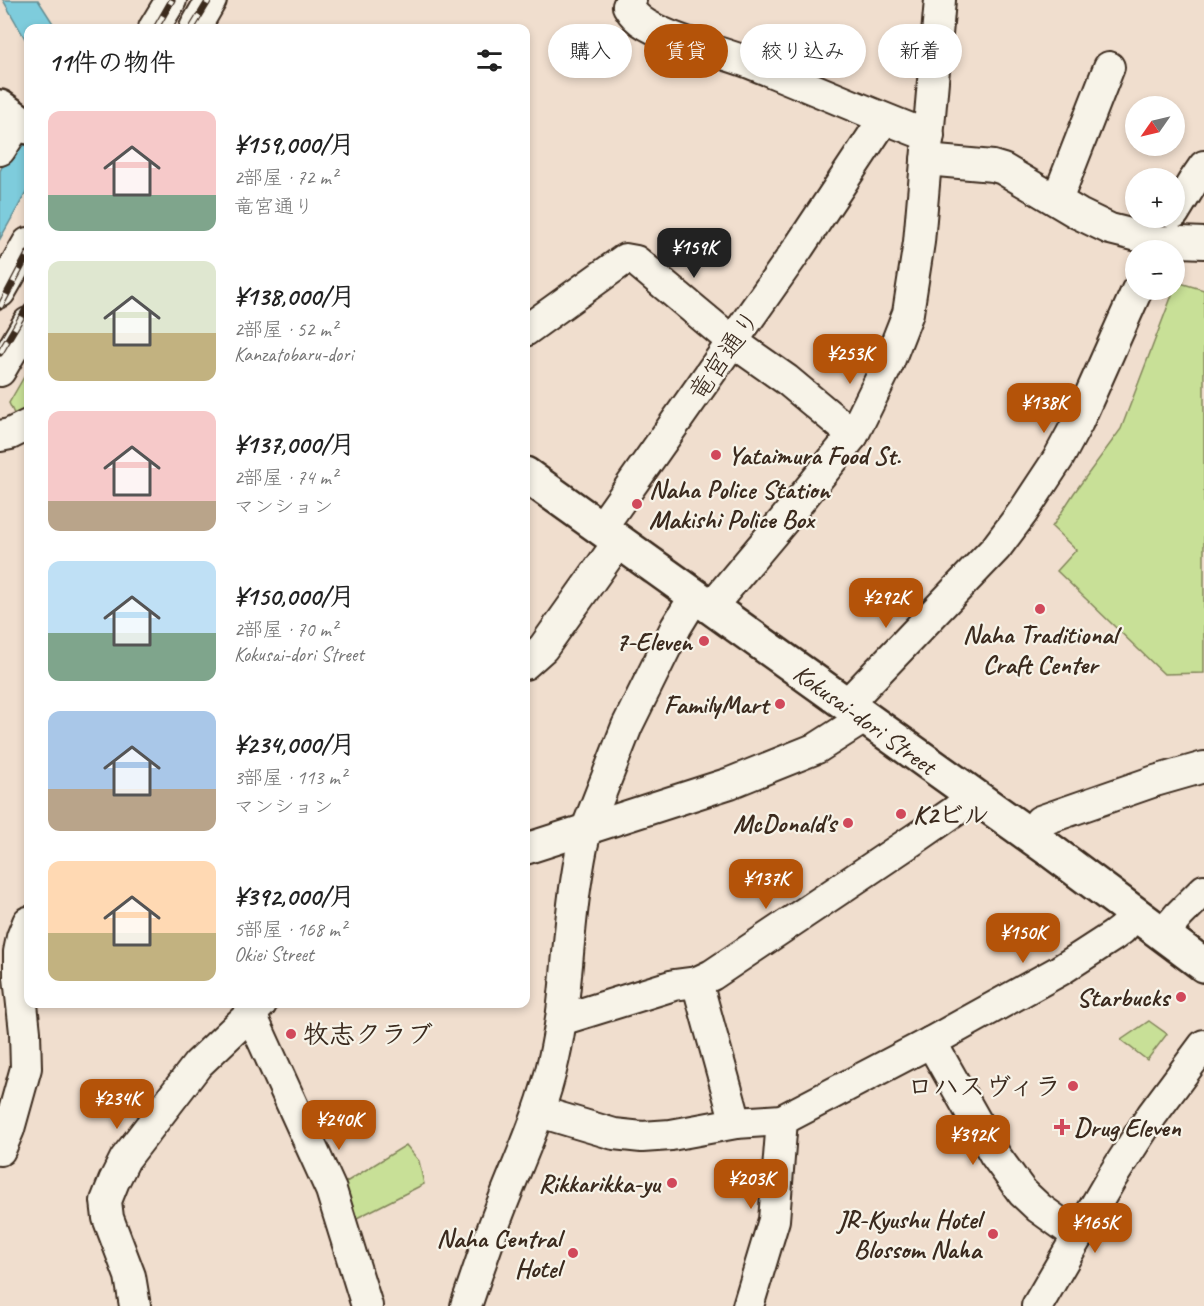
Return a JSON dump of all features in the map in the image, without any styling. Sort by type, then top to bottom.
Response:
[{"type":"main road","name":"Kokusai-dori Street","points":[[530,478],[1204,965]]},
{"type":"street","points":[[156,24],[171,0]]},
{"type":"street","points":[[197,24],[211,0]]},
{"type":"street","points":[[631,0],[628,6],[634,16],[649,26],[693,45],[747,62],[884,119],[927,148],[1003,169],[1079,214],[1110,229],[1133,236],[1162,236],[1204,243]]},
{"type":"street","points":[[466,1306],[500,1210],[540,1112],[555,1056],[561,1020],[573,902],[582,844],[586,828],[627,726],[676,627],[784,520],[853,435],[888,364],[909,313],[919,242],[940,0]]},
{"type":"street","points":[[1057,200],[1109,67]]},
{"type":"street","points":[[0,150],[18,119]]},
{"type":"street","name":"竜宮通り","points":[[530,660],[543,648],[610,534],[733,342],[799,248],[884,119]]},
{"type":"street","points":[[1185,195],[1204,166]]},
{"type":"street","points":[[0,292],[24,250]]},
{"type":"street","points":[[530,327],[625,259],[636,261],[733,342],[787,380],[853,435]]},
{"type":"street","points":[[530,847],[730,783],[817,748],[855,712],[996,548],[1023,512],[1058,459],[1078,422],[1133,300]]},
{"type":"street","points":[[0,371],[24,330]]},
{"type":"street","points":[[0,435],[10,434],[24,427]]},
{"type":"street","points":[[1040,821],[1155,781],[1204,767]]},
{"type":"street","points":[[561,1020],[674,985],[697,982],[712,975],[946,817],[973,796]]},
{"type":"street","points":[[1163,934],[1204,890]]},
{"type":"street","points":[[540,1112],[614,1134],[642,1137],[671,1135],[736,1123],[782,1120],[931,1042],[1059,971],[1113,936],[1136,914]]},
{"type":"street","points":[[0,1150],[9,1129],[26,1068],[19,977],[19,952],[24,932]]},
{"type":"street","points":[[697,982],[736,1123]]},
{"type":"street","points":[[135,1306],[130,1276],[108,1218],[106,1201],[114,1181],[125,1159],[198,1064],[256,1008]]},
{"type":"street","points":[[256,1008],[254,1021],[331,1190],[367,1306]]},
{"type":"street","points":[[931,1042],[994,1155],[1022,1192],[1039,1208],[1078,1236]]},
{"type":"street","points":[[1036,1306],[1134,1142],[1204,1045]]},
{"type":"street","points":[[748,1306],[774,1220],[782,1120]]},
{"type":"green space","points":[[1185,284],[1204,290],[1204,673],[1164,674],[1057,571],[1076,550],[1052,527],[1121,429],[1170,300],[1185,300]]},
{"type":"green space","points":[[24,377],[24,418],[17,420],[9,403]]},
{"type":"green space","points":[[1149,1021],[1167,1034],[1147,1060],[1121,1040]]},
{"type":"green space","points":[[406,1145],[419,1161],[424,1184],[349,1222],[343,1184]]},
{"type":"water","points":[[3,0],[38,0],[53,24],[24,24],[24,37]]},
{"type":"water","points":[[24,123],[24,196],[0,239],[0,171]]},
{"type":"railway","points":[[158,24],[172,0]]},
{"type":"railway","points":[[194,24],[209,0]]},
{"type":"railway","points":[[0,307],[24,262]]},
{"type":"railway","points":[[0,353],[24,313]]},
{"type":"place","name":"Yataimura Food St.","points":[[716,455]]},
{"type":"place","name":"Naha Police Station Makishi Police Box","points":[[637,504]]},
{"type":"place","name":"Naha Traditional Craft Center","points":[[1040,609]]},
{"type":"place","name":"7-Eleven","points":[[704,641]]},
{"type":"place","name":"FamilyMart","points":[[780,704]]},
{"type":"place","name":"K2ビル","points":[[901,814]]},
{"type":"place","name":"McDonald's","points":[[848,823]]},
{"type":"place","name":"Starbucks","points":[[1181,997]]},
{"type":"place","name":"牧志クラブ","points":[[291,1034]]},
{"type":"place","name":"ロハスヴィラ","points":[[1073,1086]]},
{"type":"place","name":"Drug Eleven","points":[[1062,1127]]},
{"type":"place","name":"Rikkarikka-yu","points":[[672,1183]]},
{"type":"place","name":"JR-Kyushu Hotel Blossom Naha","points":[[993,1234]]},
{"type":"place","name":"Naha Central Hotel","points":[[573,1253]]}]
